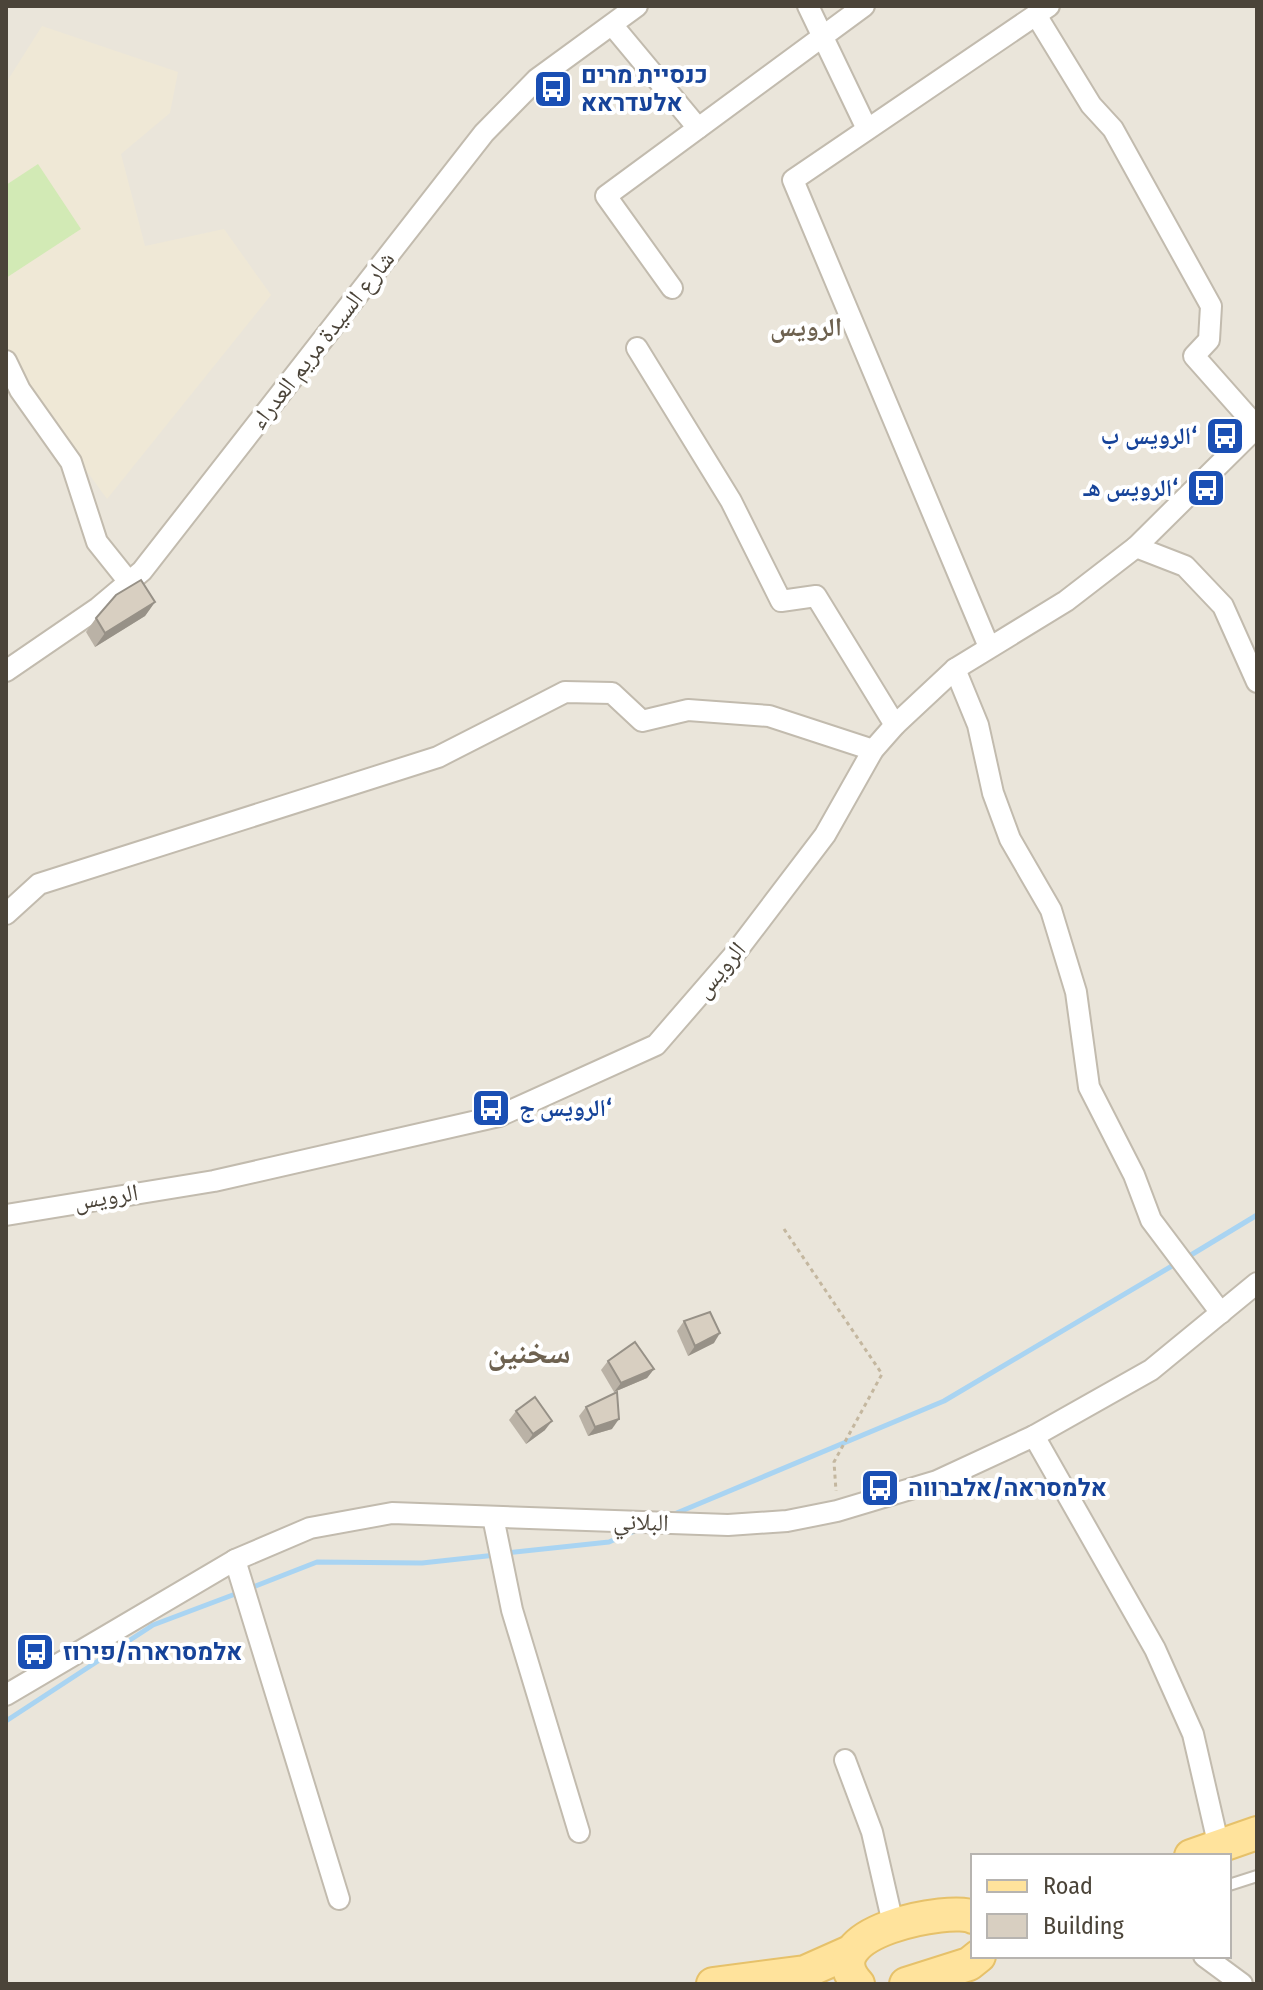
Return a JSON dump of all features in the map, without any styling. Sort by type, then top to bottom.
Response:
[{"type":"main road","points":[[1217,1854],[1257,1833]]},
{"type":"main road","points":[[1231,1856],[1257,1857]]},
{"type":"main road","points":[[713,1984],[805,1972],[850,1952],[862,1938],[956,1912],[971,1916]]},
{"type":"main road","points":[[850,1952],[849,1970],[858,1984]]},
{"type":"main road","points":[[908,1984],[969,1964],[976,1958]]},
{"type":"street","name":"شارع السيدة مريم العدراء","points":[[6,671],[98,608],[129,582],[177,528],[484,133],[537,79],[637,6]]},
{"type":"street","points":[[808,6],[867,129]]},
{"type":"street","points":[[672,288],[606,196],[824,39],[864,6]]},
{"type":"street","points":[[989,647],[793,180],[1043,10],[1091,105],[1113,129],[1211,306],[1209,340],[1194,356],[1257,427]]},
{"type":"street","points":[[613,26],[698,128]]},
{"type":"street","points":[[637,348],[731,501],[781,601],[816,596],[895,725]]},
{"type":"street","points":[[6,361],[20,390],[71,462],[80,485],[88,524],[97,542],[129,582]]},
{"type":"street","name":"الرويس","points":[[6,1215],[214,1181],[499,1116],[656,1045],[733,956],[825,835],[873,750],[895,725],[955,669],[1066,601],[1136,547],[1257,427]]},
{"type":"street","points":[[1136,547],[1185,566],[1223,606],[1257,682]]},
{"type":"street","points":[[955,669],[978,725],[993,793],[1010,839],[1051,910],[1076,992],[1089,1087],[1134,1175],[1151,1220],[1221,1313]]},
{"type":"street","points":[[6,914],[39,884],[438,757],[565,692],[612,693],[642,721],[688,710],[769,716],[873,750]]},
{"type":"street","name":"البلاني","points":[[6,1695],[235,1560],[310,1528],[392,1513],[728,1525],[787,1521],[837,1511],[937,1481],[1034,1436],[1151,1370],[1257,1283]]},
{"type":"street","points":[[1034,1436],[1155,1649],[1193,1734],[1213,1854]]},
{"type":"street","points":[[493,1517],[512,1610],[579,1832]]},
{"type":"street","points":[[235,1560],[339,1899]]},
{"type":"street","points":[[845,1760],[872,1832],[894,1928]]},
{"type":"street","points":[[1207,1958],[1242,1984]]},
{"type":"lane","points":[[1231,1884],[1257,1876]]},
{"type":"path","points":[[784,1229],[882,1374],[834,1462],[837,1511]]},
{"type":"shaded area","name":"سخنين","points":[[6,6],[1257,6],[1257,1984],[6,1984]]},
{"type":"shaded area","points":[[42,26],[178,72],[170,113],[121,154],[145,246],[224,229],[271,295],[107,499],[14,371],[6,355],[6,83]]},
{"type":"green space","points":[[38,164],[81,229],[6,278],[6,185]]},
{"type":"building","points":[[141,580],[155,602],[105,633],[96,618],[116,595]]},
{"type":"building","points":[[710,1312],[720,1333],[695,1346],[684,1321]]},
{"type":"building","points":[[635,1342],[654,1369],[621,1383],[608,1361]]},
{"type":"building","points":[[617,1392],[619,1419],[595,1427],[586,1407]]},
{"type":"building","points":[[535,1397],[552,1421],[533,1434],[516,1411]]},
{"type":"waterway","points":[[1186,1258],[1257,1215]]},
{"type":"waterway","points":[[672,1515],[944,1401],[1177,1263]]},
{"type":"waterway","points":[[506,1553],[609,1542],[637,1530]]},
{"type":"waterway","points":[[248,1589],[317,1562],[422,1563],[496,1555]]},
{"type":"waterway","points":[[6,1721],[153,1625],[238,1593]]},
{"type":"place","name":"כנסיית מרים אלעדראא","points":[[553,89]]},
{"type":"place","name":"الرويس ب‘","points":[[1225,436]]},
{"type":"place","name":"الرويس هـ‘","points":[[1206,488]]},
{"type":"place","name":"الرويس ج‘","points":[[491,1108]]},
{"type":"place","name":"אלמסראה/אלברווה","points":[[880,1488]]},
{"type":"place","name":"אלמסרארה/פירוז","points":[[35,1652]]},
{"type":"district","name":"الرويس","points":[[806,327]]},
{"type":"district","name":"سخنين","points":[[529,1352]]}]
